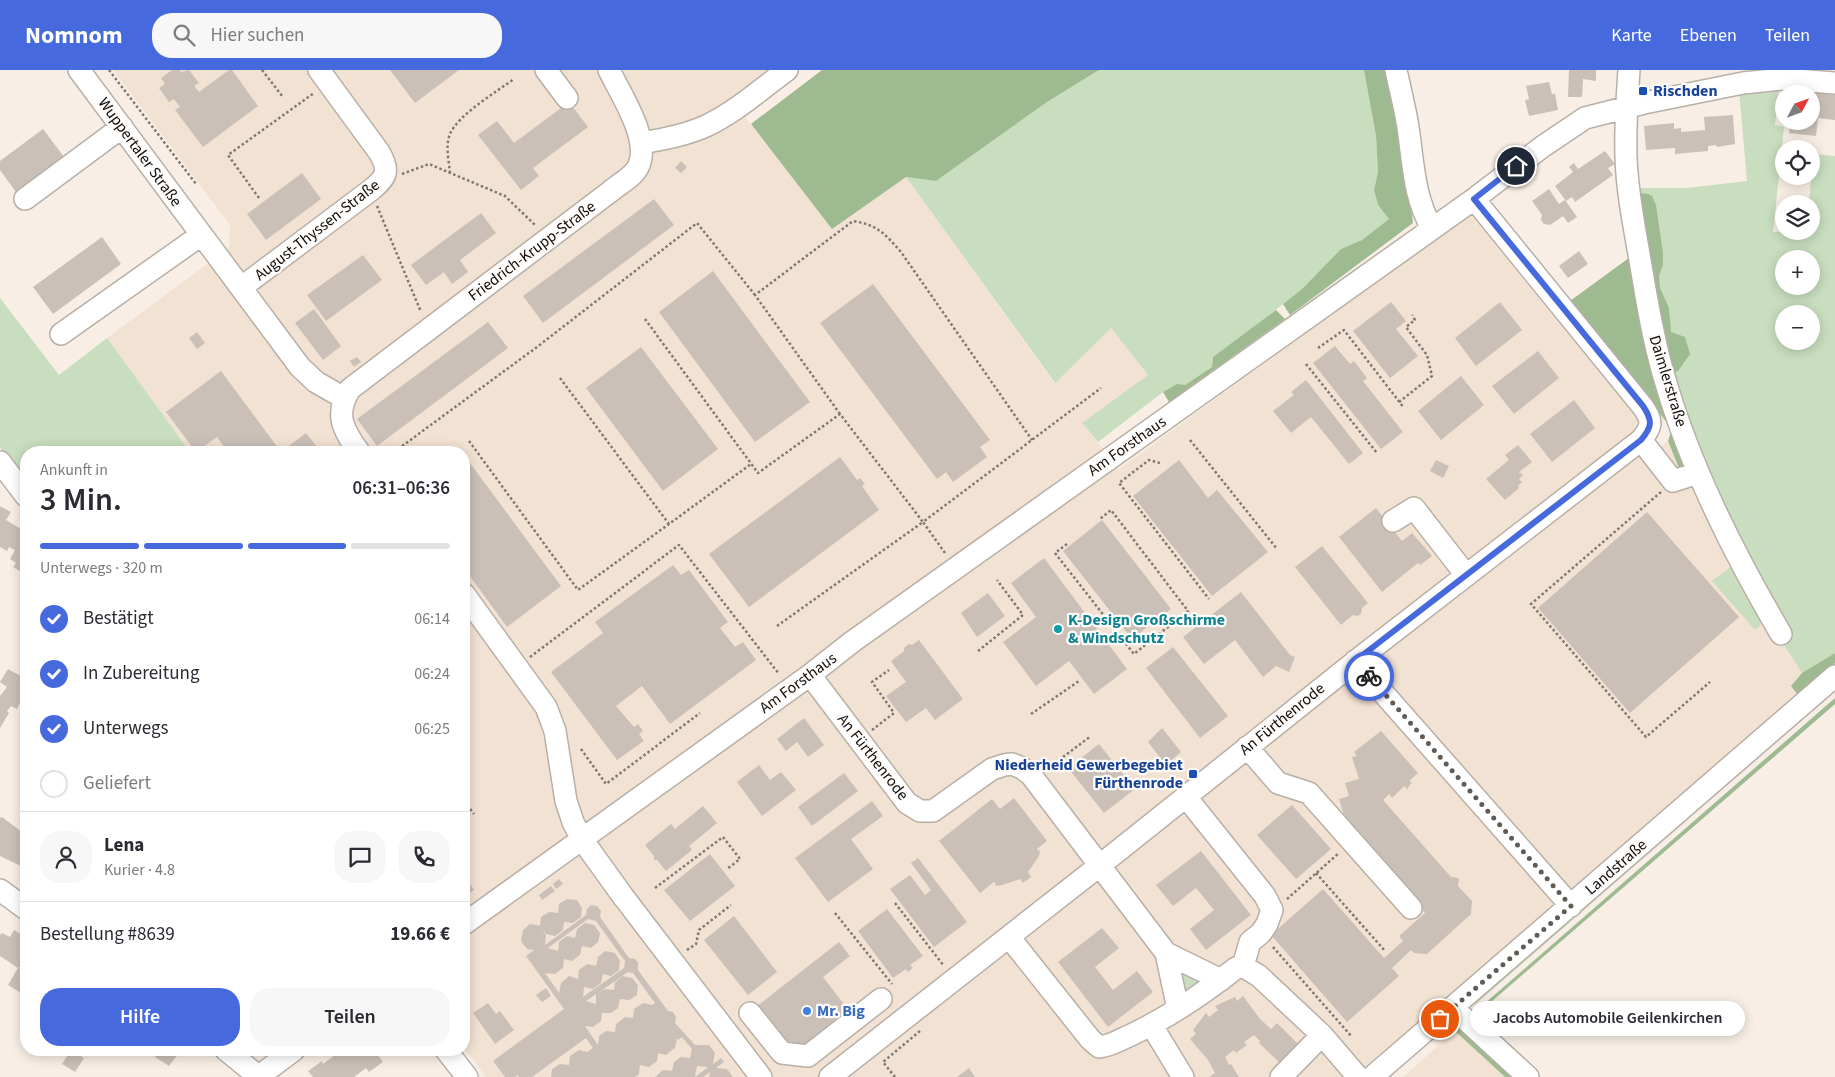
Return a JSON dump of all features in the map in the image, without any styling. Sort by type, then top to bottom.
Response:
[{"type":"street","name":"Wuppertaler Straße","points":[[79,70],[242,287]]},
{"type":"street","points":[[546,70],[567,98]]},
{"type":"street","points":[[609,70],[638,128],[642,143],[673,137],[706,126],[729,113],[787,70]]},
{"type":"street","points":[[1396,70],[1406,114],[1417,188],[1424,215],[1432,228]]},
{"type":"street","name":"Daimlerstraße","points":[[1629,70],[1626,107],[1626,159],[1631,207],[1652,330],[1663,374],[1698,473],[1736,556],[1781,634]]},
{"type":"street","name":"August-Thyssen-Straße","points":[[242,287],[383,180],[386,171],[385,162],[324,76]]},
{"type":"street","name":"Am Forsthaus","points":[[470,920],[581,838],[791,689],[852,642],[1585,118],[1626,107],[1743,82],[1783,79],[1835,83]]},
{"type":"street","points":[[25,199],[122,126]]},
{"type":"street","name":"Friedrich-Krupp-Straße","points":[[344,398],[350,389],[547,240],[632,173],[639,165],[642,143]]},
{"type":"street","points":[[1474,199],[1643,406],[1650,425],[1641,440],[1673,481],[1698,473]]},
{"type":"street","points":[[61,334],[201,234]]},
{"type":"street","points":[[242,287],[300,366],[316,382],[344,398],[342,426],[355,446]]},
{"type":"street","name":"An Fürthenrode","points":[[830,1077],[1099,866],[1355,661],[1641,440]]},
{"type":"street","points":[[0,462],[20,488]]},
{"type":"street","points":[[1393,521],[1414,508],[1466,575]]},
{"type":"street","points":[[470,602],[546,707],[555,731],[566,801],[581,838],[761,1077]]},
{"type":"street","points":[[1355,661],[1571,906]]},
{"type":"street","name":"An Fürthenrode","points":[[810,675],[907,803],[920,811],[933,812],[992,769],[1012,764],[1022,768],[1034,779],[1166,953],[1178,1009]]},
{"type":"street","name":"Landstraße","points":[[1372,1077],[1835,676]]},
{"type":"street","points":[[1247,747],[1278,783],[1309,792],[1411,908]]},
{"type":"street","points":[[1186,797],[1265,896],[1272,910],[1267,924],[1250,942],[1243,966]]},
{"type":"street","points":[[0,890],[20,905]]},
{"type":"street","points":[[1009,937],[1090,1039],[1099,1047],[1109,1046],[1152,1026],[1236,968],[1243,966],[1258,976],[1322,1036],[1358,1077]]},
{"type":"street","name":"An Fürthenrode","points":[[1166,953],[1221,980]]},
{"type":"street","points":[[750,1013],[782,1053],[808,1056],[888,994]]},
{"type":"street","points":[[1453,1008],[1528,1077]]},
{"type":"street","points":[[1152,1026],[1183,1077]]},
{"type":"street","points":[[1281,1077],[1322,1036]]},
{"type":"street","points":[[233,1056],[258,1077],[286,1056]]},
{"type":"street","points":[[451,1056],[467,1077]]},
{"type":"path","points":[[109,70],[196,184]]},
{"type":"path","points":[[262,70],[283,97]]},
{"type":"path","points":[[259,198],[228,155],[324,76]]},
{"type":"path","points":[[450,173],[447,153],[449,135],[458,121],[514,79]]},
{"type":"path","points":[[386,171],[403,174],[429,164],[505,196],[532,221],[547,240]]},
{"type":"path","points":[[371,190],[429,329]]},
{"type":"path","points":[[755,295],[853,222],[866,223],[884,232],[901,252],[1032,440]]},
{"type":"path","points":[[402,446],[536,347],[697,223],[755,295],[840,414],[957,568]]},
{"type":"path","points":[[1399,402],[1432,376],[1427,355],[1406,327],[1415,320],[1412,315]]},
{"type":"path","points":[[645,319],[758,473],[840,414]]},
{"type":"path","points":[[1318,348],[1344,330],[1404,408]]},
{"type":"path","points":[[1306,364],[1377,453]]},
{"type":"path","points":[[560,378],[669,524]]},
{"type":"path","points":[[777,626],[923,522],[1101,388]]},
{"type":"path","points":[[1190,440],[1277,548]]},
{"type":"path","points":[[470,441],[578,590],[751,464]]},
{"type":"path","points":[[1160,463],[1149,460],[1119,483],[1209,599]]},
{"type":"path","points":[[1673,481],[1531,604],[1646,737],[1710,682]]},
{"type":"path","points":[[1066,544],[1056,553],[1134,654],[1188,611],[1111,510],[1100,519]]},
{"type":"path","points":[[518,667],[679,545],[791,689]]},
{"type":"path","points":[[978,651],[1023,615],[997,580]]},
{"type":"path","points":[[859,740],[894,713],[872,682],[889,670]]},
{"type":"path","points":[[1031,714],[1079,681]]},
{"type":"path","points":[[581,749],[606,784],[700,713]]},
{"type":"path","points":[[1034,779],[1091,736]]},
{"type":"path","points":[[470,809],[474,814]]},
{"type":"path","points":[[655,888],[722,837],[740,859],[727,869]]},
{"type":"path","points":[[1272,910],[1352,842]]},
{"type":"path","points":[[1316,873],[1385,951]]},
{"type":"path","points":[[894,902],[954,980]]},
{"type":"path","points":[[672,961],[696,944],[699,930],[731,906]]},
{"type":"path","points":[[835,913],[888,994]]},
{"type":"path","points":[[1260,932],[1352,1037]]},
{"type":"path","points":[[895,1077],[883,1062],[922,1030]]},
{"type":"shaded area","points":[[113,70],[770,70],[731,99],[832,228],[906,177],[1054,383],[1111,328],[1148,375],[1082,423],[1119,469],[1470,214],[1660,447],[1668,441],[1681,472],[1691,470],[1780,639],[1802,673],[1791,686],[1798,695],[1712,768],[1597,872],[1356,1077],[486,1077],[470,1056],[470,446],[186,446],[107,338],[229,248],[230,225]]},
{"type":"shaded area","points":[[1455,1031],[1505,1077],[1403,1077]]},
{"type":"green space","points":[[822,70],[1099,70],[1047,102],[936,181],[906,177],[832,229],[751,124]]},
{"type":"green space","points":[[1099,70],[1364,70],[1376,136],[1378,172],[1374,190],[1378,205],[1389,219],[1362,240],[1341,249],[1302,289],[1213,357],[1212,367],[1185,385],[1163,392],[1098,442],[1082,423],[1148,375],[1111,328],[1055,383],[906,177],[936,181],[1047,102]]},
{"type":"green space","points":[[1364,70],[1386,70],[1409,191],[1413,223],[1290,315],[1283,304],[1302,289],[1341,249],[1362,240],[1389,219],[1378,205],[1374,190],[1378,172],[1376,136]]},
{"type":"green space","points":[[1775,87],[1775,130],[1784,130],[1783,140],[1775,140],[1775,185],[1778,185],[1777,195],[1775,195],[1773,232],[1775,232],[1775,240],[1820,240],[1820,195],[1810,195],[1811,185],[1820,185],[1820,155],[1835,156],[1835,653],[1802,673],[1780,639],[1737,551],[1666,369],[1635,188],[1687,188],[1747,181],[1739,90]]},
{"type":"green space","points":[[1640,193],[1652,196],[1656,205],[1663,253],[1663,265],[1659,276],[1660,288],[1669,308],[1671,332],[1685,337],[1690,354],[1678,371],[1670,373],[1650,272]]},
{"type":"green space","points":[[1633,255],[1691,470],[1681,473],[1668,441],[1672,429],[1570,301]]},
{"type":"green space","points":[[0,298],[59,375],[107,338],[186,446],[20,446],[20,474],[0,447]]},
{"type":"green space","points":[[1276,310],[1285,319],[1169,402],[1163,392],[1177,384],[1185,385],[1212,367],[1213,357]]},
{"type":"green space","points":[[1736,563],[1762,608],[1760,626],[1755,630],[1712,581]]},
{"type":"green space","points":[[1835,653],[1835,663],[1798,695],[1791,686],[1802,673]]},
{"type":"green space","points":[[1835,685],[1835,691],[1476,1004],[1477,997]]},
{"type":"green space","points":[[1835,698],[1835,704],[1476,1015],[1476,1011]]},
{"type":"green space","points":[[1178,968],[1205,981],[1184,997]]},
{"type":"green space","points":[[1460,1029],[1469,1031],[1518,1077],[1505,1077],[1455,1031]]},
{"type":"building","points":[[172,70],[180,70],[181,72],[189,70],[199,83],[194,86],[199,92],[229,70],[232,70],[258,106],[203,147],[175,110],[180,107],[174,99],[169,102],[159,88],[165,84],[161,78]]},
{"type":"building","points":[[390,70],[459,70],[415,103]]},
{"type":"building","points":[[1569,70],[1596,70],[1596,81],[1583,79],[1582,97],[1568,97]]},
{"type":"building","points":[[1549,82],[1552,94],[1555,94],[1558,110],[1529,116],[1525,100],[1529,99],[1526,86]]},
{"type":"building","points":[[1820,91],[1835,92],[1835,120],[1820,118]]},
{"type":"building","points":[[569,102],[588,127],[533,168],[539,176],[521,190],[478,135],[497,121],[514,143]]},
{"type":"building","points":[[1733,115],[1735,144],[1717,147],[1716,145],[1708,146],[1708,151],[1675,154],[1675,148],[1646,150],[1644,126],[1674,123],[1674,129],[1681,128],[1681,132],[1705,130],[1704,117]]},
{"type":"building","points":[[43,129],[64,157],[16,192],[0,170],[0,161]]},
{"type":"building","points":[[1790,130],[1817,130],[1816,136],[1789,133]]},
{"type":"building","points":[[1605,151],[1615,164],[1608,168],[1613,175],[1575,202],[1572,197],[1566,201],[1555,186],[1573,172],[1569,167],[1574,163],[1578,169]]},
{"type":"building","points":[[681,161],[687,167],[681,173],[675,168]]},
{"type":"building","points":[[302,173],[321,199],[266,240],[247,214]]},
{"type":"building","points":[[1549,189],[1559,204],[1565,200],[1577,217],[1568,223],[1563,216],[1550,225],[1544,224],[1541,220],[1542,215],[1532,201]]},
{"type":"building","points":[[654,199],[674,225],[543,323],[523,296]]},
{"type":"building","points":[[481,213],[496,233],[460,260],[468,272],[452,284],[444,272],[426,285],[411,265]]},
{"type":"building","points":[[102,237],[121,264],[53,314],[33,287]]},
{"type":"building","points":[[1579,251],[1588,264],[1568,278],[1559,266]]},
{"type":"building","points":[[363,255],[382,280],[326,321],[307,295]]},
{"type":"building","points":[[713,271],[810,402],[755,442],[659,312]]},
{"type":"building","points":[[873,284],[990,440],[980,447],[987,457],[953,482],[946,472],[937,479],[820,323]]},
{"type":"building","points":[[1391,302],[1406,321],[1396,329],[1418,356],[1390,378],[1353,331]]},
{"type":"building","points":[[1500,302],[1522,330],[1476,366],[1455,338]]},
{"type":"building","points":[[314,309],[341,346],[323,360],[295,323]]},
{"type":"building","points":[[488,322],[508,348],[377,446],[357,419]]},
{"type":"building","points":[[197,332],[205,343],[197,349],[189,338]]},
{"type":"building","points":[[1335,346],[1350,364],[1354,361],[1367,378],[1363,381],[1403,432],[1381,449],[1313,363]]},
{"type":"building","points":[[641,347],[718,449],[663,491],[586,388]]},
{"type":"building","points":[[1538,351],[1559,378],[1514,414],[1492,386]]},
{"type":"building","points":[[357,357],[361,362],[354,367],[350,361]]},
{"type":"building","points":[[221,371],[277,446],[224,446],[217,437],[204,446],[192,446],[166,412]]},
{"type":"building","points":[[1461,376],[1484,405],[1441,440],[1418,411]]},
{"type":"building","points":[[1306,380],[1363,453],[1349,464],[1311,417],[1291,433],[1273,411],[1294,395],[1291,392]]},
{"type":"building","points":[[1574,400],[1595,428],[1552,462],[1530,434]]},
{"type":"building","points":[[306,433],[316,446],[289,446]]},
{"type":"building","points":[[1518,445],[1532,462],[1519,472],[1523,475],[1519,479],[1522,482],[1518,486],[1519,488],[1505,500],[1486,479],[1509,460],[1505,455]]},
{"type":"building","points":[[840,457],[857,480],[860,478],[865,484],[862,486],[879,510],[749,607],[709,554]]},
{"type":"building","points":[[1179,460],[1208,498],[1217,490],[1268,552],[1212,596],[1133,496]]},
{"type":"building","points":[[1436,460],[1449,466],[1443,478],[1430,471]]},
{"type":"building","points":[[470,463],[561,586],[507,627],[470,576]]},
{"type":"building","points":[[0,506],[11,512],[6,520],[20,528],[20,571],[13,567],[16,563],[10,559],[15,550],[9,547],[7,551],[0,547]]},
{"type":"building","points":[[1376,508],[1402,541],[1412,533],[1432,556],[1420,565],[1418,563],[1382,592],[1339,537]]},
{"type":"building","points":[[1647,512],[1739,617],[1630,713],[1538,608]]},
{"type":"building","points":[[1102,520],[1171,609],[1132,639],[1063,551]]},
{"type":"building","points":[[1322,546],[1368,603],[1362,608],[1361,614],[1353,615],[1341,625],[1295,567]]},
{"type":"building","name":"K-Design Großschirme & Windschutz","points":[[1044,558],[1127,669],[1094,694],[1069,661],[1036,686],[1003,642],[1036,617],[1011,583]]},
{"type":"building","points":[[673,565],[681,575],[689,570],[728,622],[720,628],[735,647],[743,642],[756,660],[670,724],[642,686],[616,706],[634,727],[638,724],[643,731],[639,734],[644,741],[617,760],[551,672],[603,633],[595,622]]},
{"type":"building","points":[[1241,592],[1290,655],[1295,657],[1289,672],[1276,666],[1263,677],[1235,640],[1204,664],[1183,637]]},
{"type":"building","points":[[988,593],[1005,616],[977,637],[961,613]]},
{"type":"building","points":[[919,640],[963,699],[935,720],[926,708],[906,722],[886,696],[906,682],[891,661],[904,651],[904,648],[909,644],[912,645]]},
{"type":"building","points":[[1173,647],[1228,716],[1200,738],[1146,668]]},
{"type":"building","points":[[8,669],[20,676],[20,703],[17,709],[11,706],[7,711],[9,713],[0,728],[0,696],[7,687],[0,682]]},
{"type":"building","points":[[804,718],[824,745],[808,757],[797,742],[786,751],[777,739]]},
{"type":"building","points":[[1162,728],[1181,752],[1166,765],[1148,742]]},
{"type":"building","points":[[1381,731],[1418,773],[1409,781],[1412,782],[1407,789],[1404,786],[1392,798],[1389,794],[1383,800],[1451,877],[1459,878],[1458,886],[1472,901],[1471,914],[1427,954],[1414,953],[1411,950],[1392,968],[1399,976],[1347,1022],[1271,935],[1323,889],[1384,958],[1403,941],[1399,936],[1425,913],[1346,822],[1339,799],[1349,796],[1345,783],[1359,779],[1352,757],[1357,756],[1354,752]]},
{"type":"building","points":[[1099,744],[1135,789],[1104,813],[1068,768]]},
{"type":"building","points":[[759,765],[770,780],[781,772],[796,790],[762,816],[737,782]]},
{"type":"building","points":[[844,773],[858,791],[812,826],[798,807]]},
{"type":"building","points":[[1014,798],[1047,841],[1037,849],[1040,850],[1039,856],[1028,872],[1031,877],[1023,883],[1020,879],[995,886],[994,882],[980,893],[939,841],[992,799],[1000,809]]},
{"type":"building","points":[[872,801],[883,816],[851,839],[873,869],[828,902],[795,858]]},
{"type":"building","points":[[1292,805],[1331,849],[1296,879],[1257,835]]},
{"type":"building","points":[[703,806],[717,823],[689,846],[692,850],[666,871],[657,860],[654,860],[654,856],[645,845],[671,824],[675,829]]},
{"type":"building","points":[[2,817],[20,830],[20,866],[0,856],[0,818]]},
{"type":"building","points":[[1201,851],[1251,915],[1206,950],[1190,929],[1214,910],[1196,888],[1173,906],[1156,885]]},
{"type":"building","points":[[710,854],[735,886],[690,921],[664,890]]},
{"type":"building","points":[[918,858],[967,922],[934,947],[890,889],[910,875],[925,895],[931,890],[911,863]]},
{"type":"building","points":[[559,879],[563,884],[556,889],[553,884]]},
{"type":"building","points":[[470,884],[474,890],[470,893]]},
{"type":"building","points":[[551,886],[555,891],[542,900],[539,895]]},
{"type":"building","points":[[567,899],[577,900],[582,908],[581,917],[573,923],[564,922],[563,930],[555,936],[546,934],[540,927],[546,935],[545,945],[586,915],[587,909],[591,905],[597,906],[601,911],[600,917],[629,958],[635,959],[638,962],[638,970],[668,1011],[673,1012],[676,1017],[675,1023],[695,1045],[709,1045],[715,1053],[713,1064],[721,1058],[724,1062],[716,1068],[727,1069],[733,1077],[709,1077],[710,1072],[703,1077],[695,1077],[655,1077],[663,1070],[672,1071],[674,1062],[681,1057],[690,1058],[692,1049],[682,1037],[678,1040],[677,1038],[675,1048],[666,1055],[658,1053],[657,1061],[649,1067],[640,1065],[639,1074],[635,1077],[551,1077],[552,1069],[560,1064],[569,1065],[570,1056],[579,1050],[587,1052],[593,1048],[586,1038],[532,1077],[519,1077],[518,1075],[515,1077],[505,1077],[493,1061],[564,1009],[526,956],[534,950],[527,949],[521,941],[523,930],[530,924],[540,926],[541,917],[549,912],[558,913],[559,904]],"holes":[[[588,919],[596,921],[625,961],[624,968],[583,997],[584,987],[593,989],[601,983],[603,974],[611,976],[619,970],[620,961],[615,953],[605,951],[598,957],[596,966],[587,964],[579,970],[578,979],[569,976],[561,983],[559,993],[545,973],[555,974],[563,968],[564,959],[572,961],[580,955],[582,946],[591,948],[598,942],[600,933],[594,925],[585,923],[577,929],[575,938],[567,936],[559,942],[558,951],[548,948]],[[628,972],[633,973],[655,1003],[652,1005],[643,1003],[634,1009],[633,1018],[625,1017],[616,1024],[615,1032],[606,1031],[599,1036],[598,1045],[585,1026],[593,1027],[601,1021],[602,1013],[611,1013],[618,1008],[620,999],[629,1000],[637,995],[638,985],[632,978],[623,976],[615,982],[614,990],[605,989],[598,993]],[[596,994],[596,1004],[586,1001]],[[697,1066],[707,1068],[695,1077]]]},
{"type":"building","points":[[887,909],[923,956],[910,965],[913,968],[908,972],[906,969],[893,978],[858,931]]},
{"type":"building","points":[[734,916],[777,972],[748,995],[704,940]]},
{"type":"building","points":[[1102,928],[1119,948],[1095,967],[1113,990],[1137,971],[1153,992],[1108,1027],[1058,962]]},
{"type":"building","points":[[14,930],[20,934],[20,992],[8,985],[18,968],[0,956],[0,935],[2,933],[10,937]]},
{"type":"building","points":[[839,942],[850,956],[823,977],[850,1012],[806,1047],[786,1045],[756,1007]]},
{"type":"building","points":[[546,988],[551,996],[542,1002],[536,995]]},
{"type":"building","points":[[1243,996],[1260,1019],[1271,1029],[1277,1023],[1299,1045],[1281,1064],[1259,1043],[1260,1041],[1254,1035],[1244,1042],[1247,1045],[1236,1053],[1234,1050],[1225,1057],[1239,1077],[1209,1077],[1215,1073],[1208,1060],[1190,1039],[1196,1034],[1193,1030],[1206,1013],[1209,1017],[1218,1010],[1215,1006],[1235,997],[1237,1001]]},
{"type":"building","points":[[488,1003],[496,1014],[500,1011],[514,1030],[495,1044],[473,1013]]},
{"type":"building","points":[[67,1056],[81,1056],[84,1058],[75,1072],[62,1064]]},
{"type":"building","points":[[156,1056],[176,1056],[169,1066]]},
{"type":"building","points":[[333,1056],[378,1056],[383,1062],[369,1072],[366,1068],[354,1077],[313,1077],[308,1071],[322,1061],[323,1064]]},
{"type":"building","points":[[969,1068],[975,1077],[957,1077]]},
{"type":"way so far","points":[[1369,676],[1571,906],[1440,1019]]},
{"type":"place","name":"Rischden","points":[[1643,91]]},
{"type":"place","name":"K-Design Großschirme & Windschutz","points":[[1058,629]]},
{"type":"place","name":"Niederheid Gewerbegebiet Fürthenrode","points":[[1193,774]]},
{"type":"place","name":"Mr. Big","points":[[807,1011]]},
{"type":"place","name":"Jacobs Automobile Geilenkirchen","points":[[1440,1019]]},
{"type":"route","points":[[1369,676],[1355,661],[1641,440],[1650,425],[1643,406],[1474,199],[1516,166]]}]
